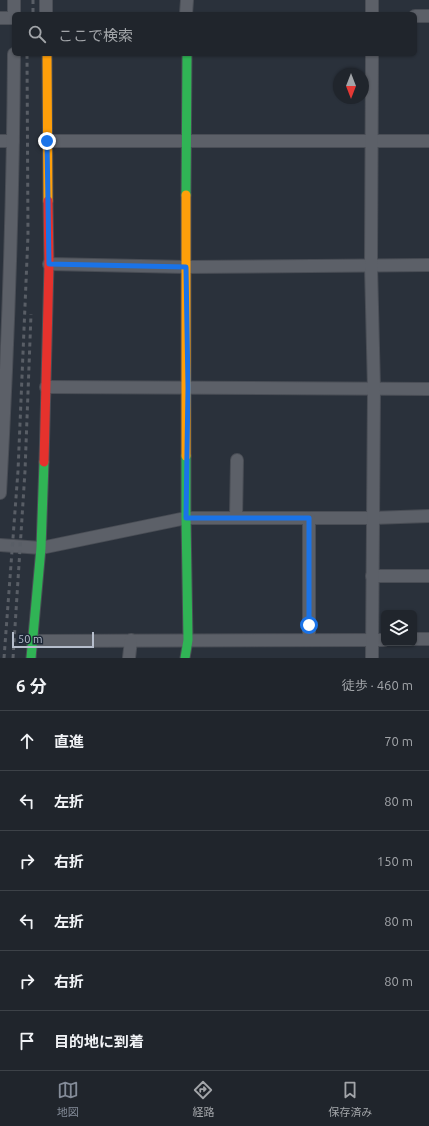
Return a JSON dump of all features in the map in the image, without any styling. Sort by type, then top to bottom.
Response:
[{"type":"street","points":[[14,0],[14,12]]},
{"type":"street","points":[[46,0],[46,12]]},
{"type":"street","points":[[186,12],[187,0]]},
{"type":"street","points":[[372,0],[372,12]]},
{"type":"street","points":[[417,16],[429,16]]},
{"type":"street","points":[[0,18],[12,18]]},
{"type":"street","points":[[0,493],[5,267],[13,141],[14,56]]},
{"type":"street","points":[[32,658],[32,641],[41,548],[46,387],[49,264],[47,56]]},
{"type":"street","points":[[185,658],[188,640],[186,518],[188,388],[186,267],[186,56]]},
{"type":"street","points":[[372,56],[371,266],[374,389],[372,658]]},
{"type":"street","points":[[0,141],[13,141]]},
{"type":"street","points":[[47,141],[429,141]]},
{"type":"street","points":[[49,264],[186,267],[429,265]]},
{"type":"street","points":[[46,387],[429,389]]},
{"type":"street","points":[[236,518],[237,460]]},
{"type":"street","points":[[0,545],[41,548],[186,518],[372,518],[429,516]]},
{"type":"street","points":[[309,518],[309,640]]},
{"type":"street","points":[[372,576],[429,576]]},
{"type":"street","points":[[417,640],[429,639]]},
{"type":"street","points":[[129,658],[131,640]]},
{"type":"street","points":[[32,641],[381,640]]},
{"type":"railway","points":[[33,0],[33,12]]},
{"type":"railway","points":[[4,658],[18,471],[28,235],[27,56]]},
{"type":"railway","points":[[13,658],[25,471],[31,314]]},
{"type":"traffic: fast","points":[[186,195],[187,56]]},
{"type":"traffic: fast","points":[[185,658],[188,640],[186,456]]},
{"type":"traffic: fast","points":[[31,658],[41,548],[44,462]]},
{"type":"traffic: slow","points":[[47,56],[48,201]]},
{"type":"traffic: slow","points":[[186,195],[186,456]]},
{"type":"traffic: jam","points":[[44,462],[49,264],[48,201]]},
{"type":"route","points":[[47,141],[49,264],[186,267],[188,388],[186,518],[309,518],[309,625]]}]
